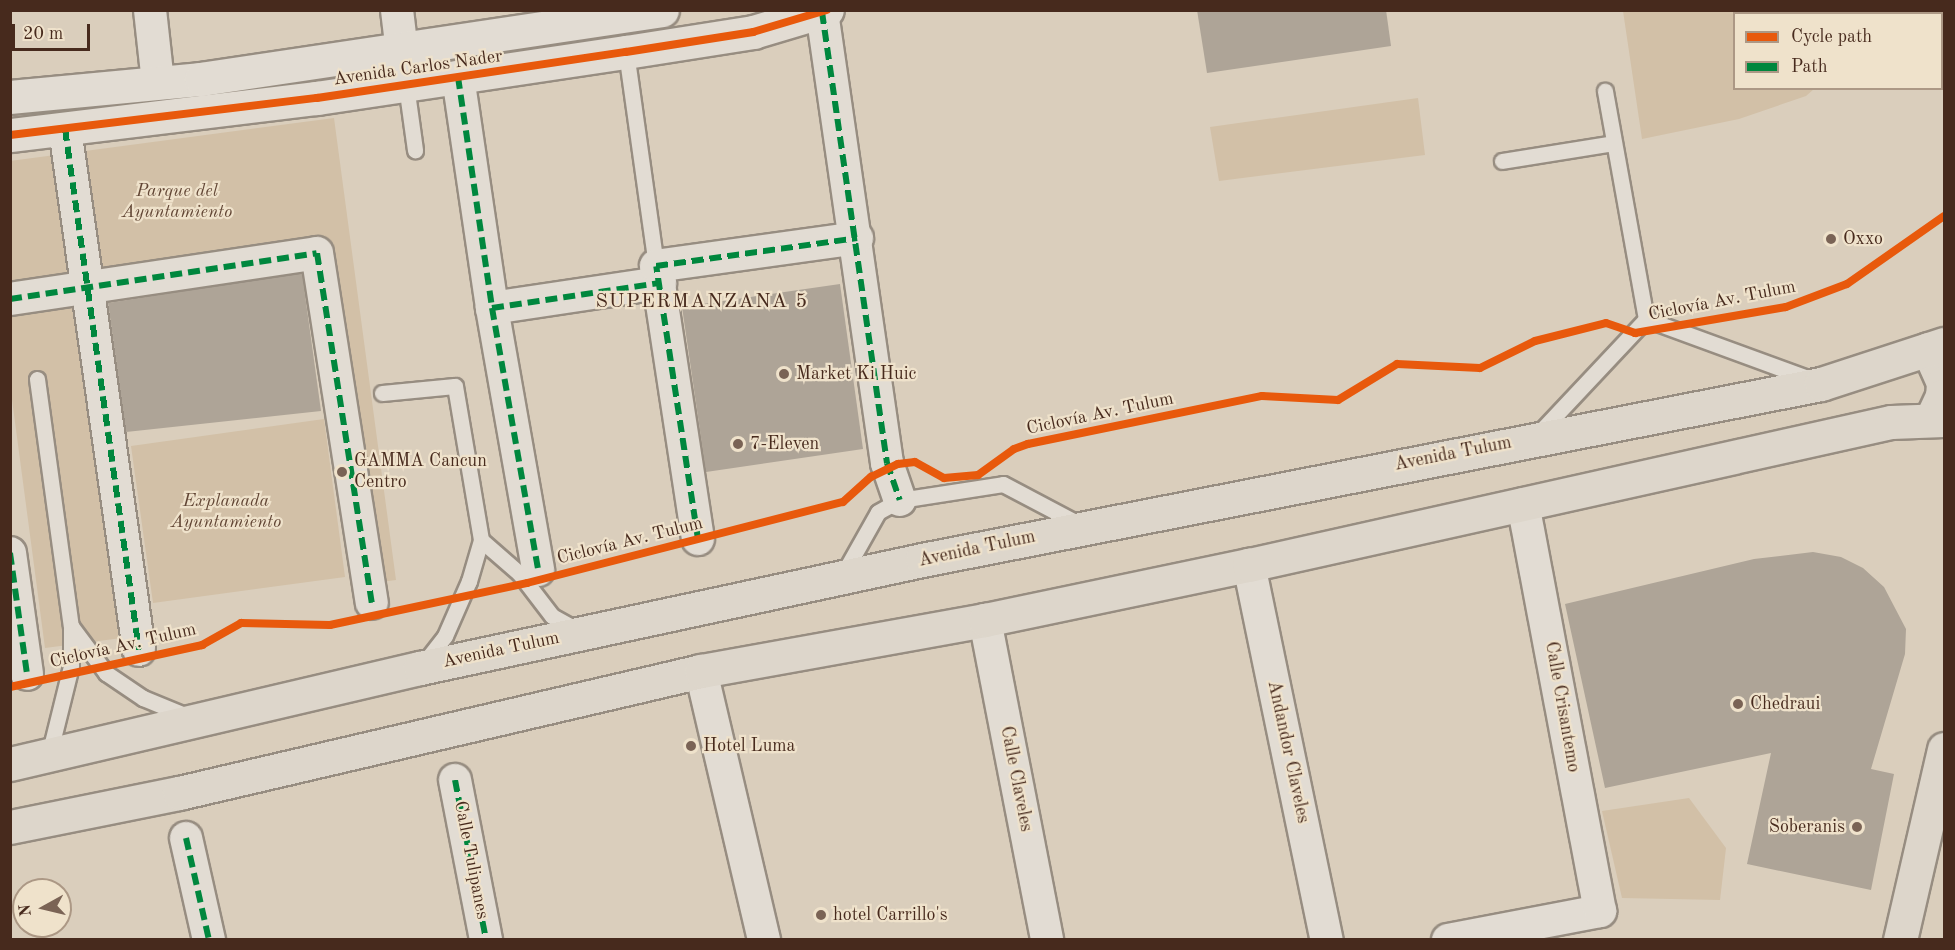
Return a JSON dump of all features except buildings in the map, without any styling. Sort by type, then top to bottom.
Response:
[{"type":"main road","name":"Avenida Tulum","points":[[10,764],[420,668],[840,578],[1084,527],[1821,384],[1936,347]]},
{"type":"main road","points":[[10,827],[179,793],[701,670],[985,620],[1249,565],[1891,422],[1938,420],[1943,383],[1936,347]]},
{"type":"main road","points":[[1900,939],[1944,749]]},
{"type":"street","points":[[150,10],[158,83]]},
{"type":"street","points":[[397,10],[406,85]]},
{"type":"street","name":"Avenida Carlos Nader","points":[[10,97],[158,83],[276,68],[662,10]]},
{"type":"street","points":[[824,11],[887,463],[900,500]]},
{"type":"street","name":"Avenida Carlos Nader","points":[[10,135],[280,102],[626,52],[753,32],[824,11]]},
{"type":"street","points":[[276,68],[280,102]]},
{"type":"street","points":[[458,77],[492,308],[538,570]]},
{"type":"street","points":[[65,129],[139,650]]},
{"type":"street","points":[[492,308],[658,274],[857,238]]},
{"type":"street","points":[[10,299],[317,254],[372,603]]},
{"type":"street","points":[[658,274],[698,539]]},
{"type":"street","name":"Calle Crisantemo","points":[[1448,939],[1600,910],[1522,504]]},
{"type":"street","points":[[10,553],[27,674]]},
{"type":"street","name":"Andandor Claveles","points":[[1249,565],[1327,939]]},
{"type":"street","name":"Calle Claveles","points":[[985,620],[1047,939]]},
{"type":"street","points":[[701,670],[764,939]]},
{"type":"street","name":"Calle Tulipanes","points":[[455,780],[486,939]]},
{"type":"street","points":[[186,838],[209,939]]},
{"type":"lane","points":[[626,52],[658,274]]},
{"type":"lane","points":[[406,85],[415,150]]},
{"type":"lane","points":[[1605,91],[1646,319]]},
{"type":"lane","points":[[1502,161],[1614,143]]},
{"type":"lane","points":[[1646,319],[1821,384]]},
{"type":"lane","points":[[1533,439],[1646,319]]},
{"type":"lane","points":[[37,379],[71,626],[71,666],[49,755]]},
{"type":"lane","points":[[382,393],[455,386],[482,540],[469,581],[445,636],[420,668]]},
{"type":"lane","points":[[840,578],[878,512],[900,500],[1003,484],[1084,527]]},
{"type":"lane","points":[[482,540],[519,573],[552,616],[583,632]]},
{"type":"lane","points":[[71,626],[106,673],[143,698],[196,720]]},
{"type":"green space","points":[[1623,10],[1866,11],[1733,12],[1733,90],[1813,90],[1806,96],[1739,119],[1642,139]]},
{"type":"green space","points":[[1418,98],[1425,155],[1219,181],[1210,127]]},
{"type":"green space","name":"Parque del Ayuntamiento","points":[[334,118],[396,580],[351,586],[306,248],[74,279],[122,638],[45,648],[11,392],[10,161]]},
{"type":"green space","name":"Explanada Ayuntamiento","points":[[324,419],[345,577],[153,603],[131,446]]},
{"type":"green space","points":[[1689,798],[1726,848],[1720,900],[1622,898],[1602,811]]},
{"type":"marked path","points":[[822,12],[887,463],[900,500]]},
{"type":"marked path","points":[[458,77],[492,308],[538,570]]},
{"type":"marked path","points":[[65,129],[139,650]]},
{"type":"marked path","points":[[698,539],[656,266],[857,238]]},
{"type":"marked path","points":[[10,299],[317,253],[372,603]]},
{"type":"marked path","points":[[492,308],[660,283]]},
{"type":"marked path","points":[[10,553],[27,674]]},
{"type":"marked path","points":[[455,780],[486,940]]},
{"type":"marked path","points":[[186,838],[209,940]]},
{"type":"cycle path","points":[[10,135],[317,98],[626,52],[753,32],[827,10]]},
{"type":"cycle path","name":"Ciclovía Av. Tulum","points":[[10,687],[202,645],[241,623],[330,625],[527,583],[843,502],[871,477],[898,464],[915,462],[944,478],[978,475],[1014,449],[1028,444],[1262,396],[1338,400],[1397,364],[1480,368],[1535,341],[1606,323],[1635,333],[1786,307],[1847,284],[1944,216]]},
{"type":"place","name":"Oxxo","points":[[1831,239]]},
{"type":"place","name":"Market Ki Huic","points":[[784,374]]},
{"type":"place","name":"7-Eleven","points":[[738,444]]},
{"type":"place","name":"GAMMA Cancun Centro","points":[[342,472]]},
{"type":"place","name":"Chedraui","points":[[1738,704]]},
{"type":"place","name":"Hotel Luma","points":[[691,746]]},
{"type":"place","name":"Soberanis","points":[[1857,827]]},
{"type":"place","name":"hotel Carrillo's","points":[[821,915]]},
{"type":"district","name":"SUPERMANZANA 5","points":[[702,302]]}]
